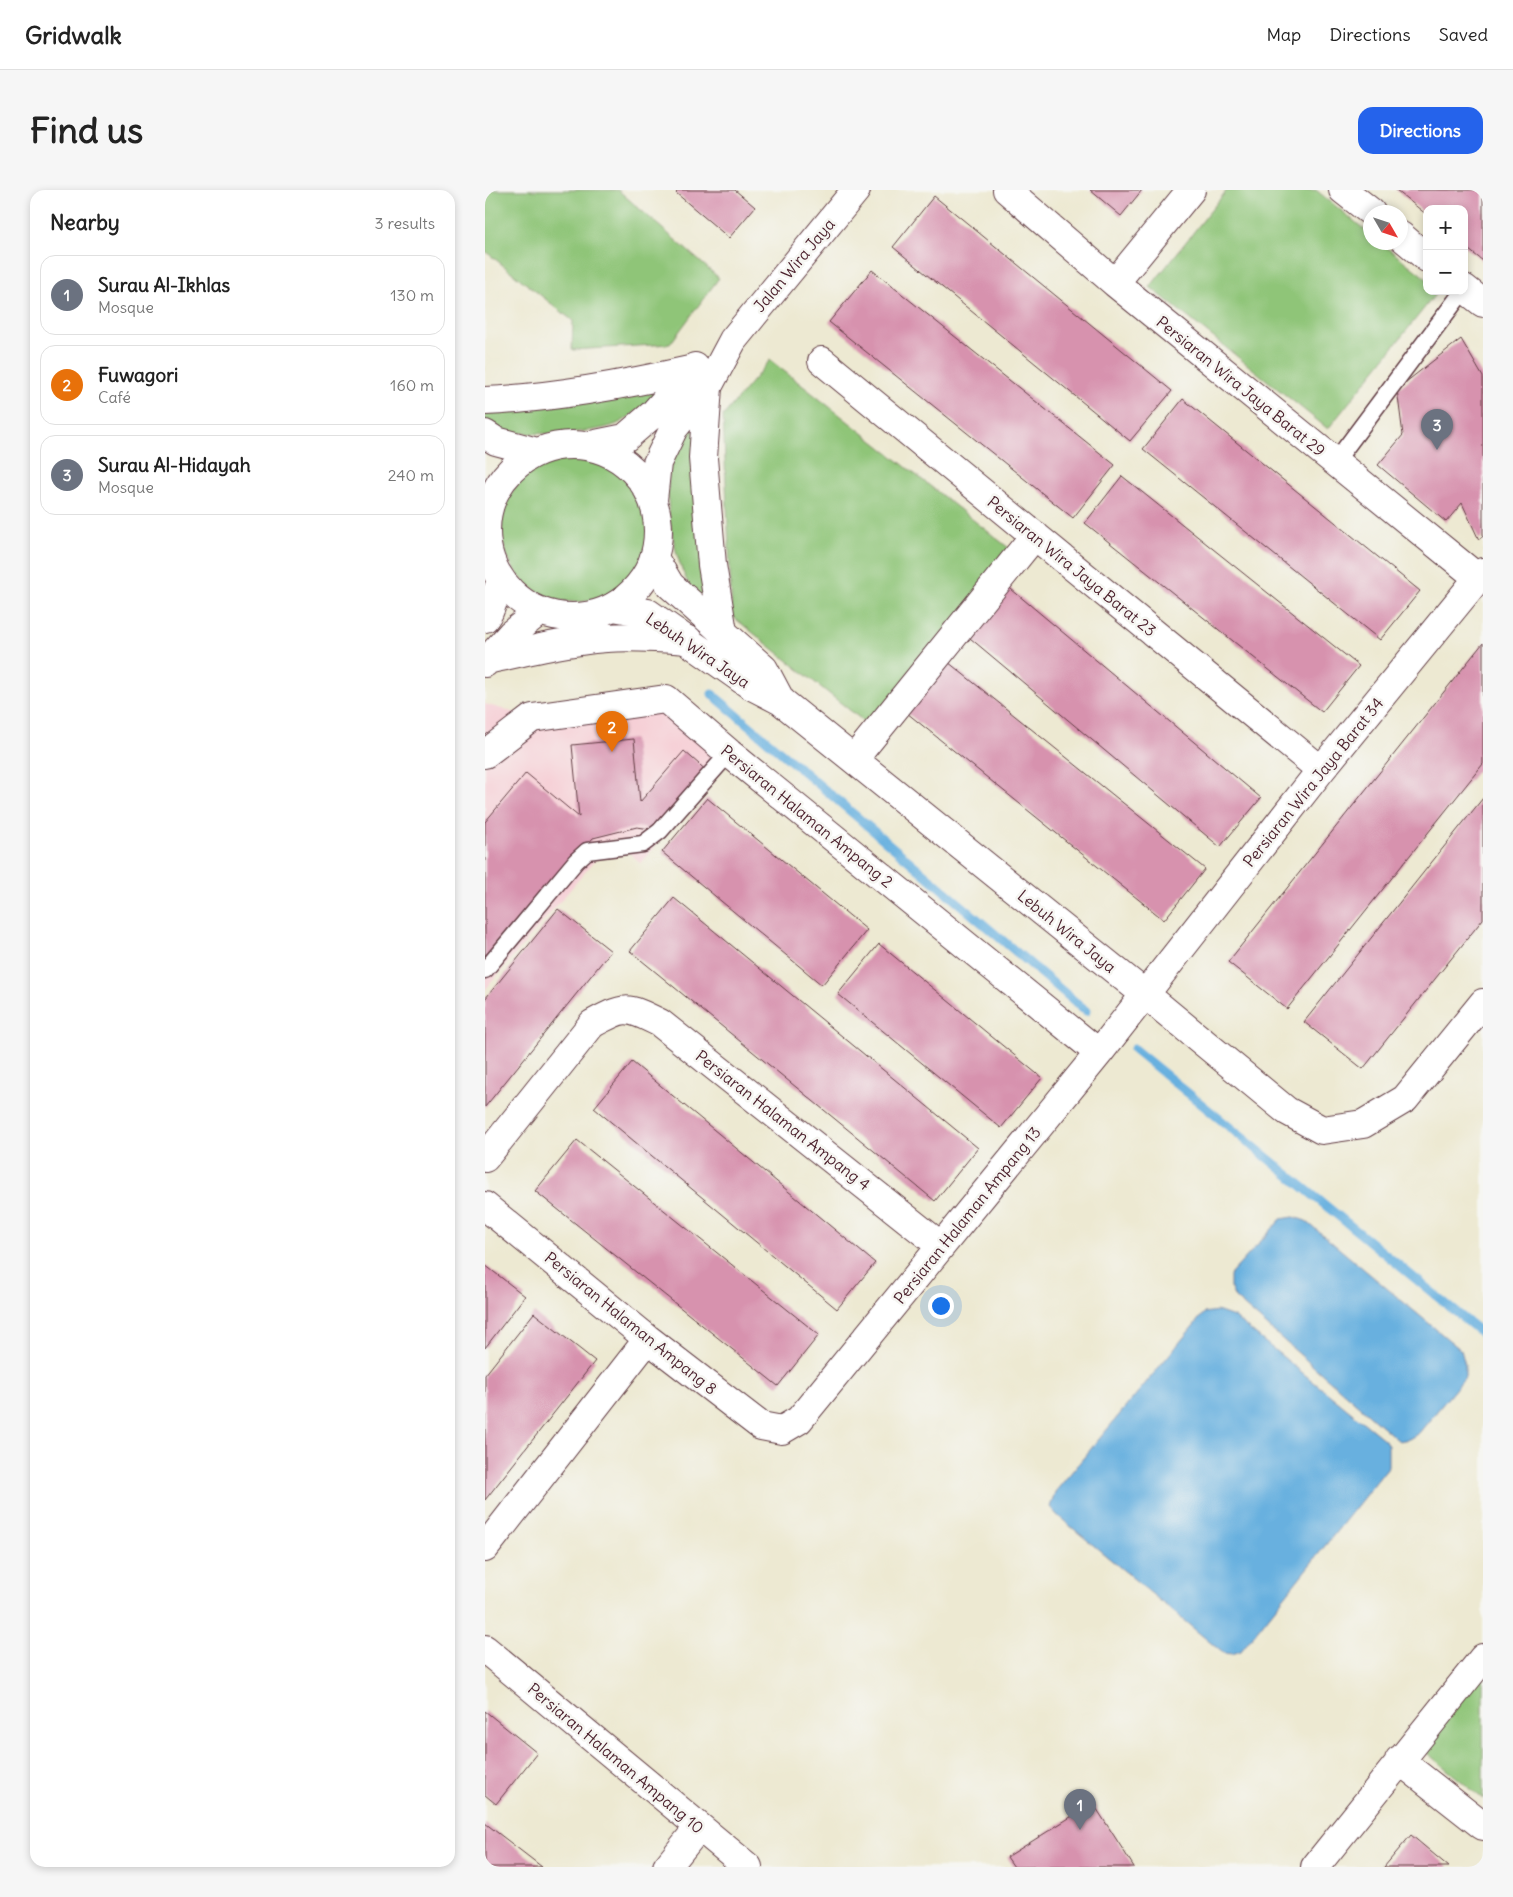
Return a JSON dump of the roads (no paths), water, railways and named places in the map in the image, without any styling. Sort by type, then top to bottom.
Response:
[{"type":"street","name":"Jalan Wira Jaya","points":[[587,446],[625,438],[699,378],[733,340],[856,190]]},
{"type":"street","name":"Persiaran Wira Jaya Barat 29","points":[[1007,190],[1115,283],[1335,462],[1481,575]]},
{"type":"street","points":[[1115,283],[1191,190]]},
{"type":"street","points":[[1343,190],[1363,206]]},
{"type":"street","points":[[1408,242],[1423,255]]},
{"type":"street","name":"Persiaran Wira Jaya Barat 23","points":[[822,361],[1321,770]]},
{"type":"street","name":"Jalan Wira Jaya","points":[[653,500],[657,463],[699,378]]},
{"type":"street","points":[[485,401],[511,400],[644,380],[699,378],[703,458],[712,565],[723,632]]},
{"type":"street","points":[[485,434],[496,442],[537,452]]},
{"type":"street","points":[[561,445],[587,446],[610,454],[631,468],[644,483],[653,500],[658,519],[658,539],[654,558],[645,576],[633,592],[613,607],[589,616],[564,617],[540,611],[518,599],[501,581],[490,558],[486,533],[487,504],[516,466],[537,452],[561,445]]},
{"type":"street","points":[[854,760],[1035,535]]},
{"type":"street","name":"Lebuh Wira Jaya","points":[[654,558],[670,585],[764,669],[781,701]]},
{"type":"street","name":"Persiaran Wira Jaya Barat 34","points":[[1146,995],[1321,770],[1481,575]]},
{"type":"street","points":[[485,618],[501,581]]},
{"type":"street","name":"Lebuh Wira Jaya","points":[[613,607],[648,613],[750,685],[781,701],[1146,995],[1287,1112],[1322,1130],[1363,1124],[1405,1099],[1483,1003]]},
{"type":"street","points":[[486,661],[511,634],[540,611]]},
{"type":"street","points":[[486,661],[541,648],[605,638],[654,637],[688,640]]},
{"type":"street","name":"Persiaran Halaman Ampang 2","points":[[485,754],[532,718],[666,699],[729,753],[1099,1053]]},
{"type":"street","name":"Persiaran Halaman Ampang 13","points":[[782,1430],[799,1420],[1146,995]]},
{"type":"street","name":"Persiaran Halaman Ampang 4","points":[[485,1158],[592,1024],[617,1011],[636,1011],[660,1023],[941,1246]]},
{"type":"street","name":"Persiaran Halaman Ampang 8","points":[[485,1206],[648,1339],[761,1426],[782,1430]]},
{"type":"street","points":[[485,1548],[648,1339]]},
{"type":"street","name":"Persiaran Halaman Ampang 10","points":[[485,1649],[748,1867]]},
{"type":"street","points":[[1315,1867],[1399,1760],[1483,1658]]},
{"type":"street","points":[[1399,1760],[1483,1826]]},
{"type":"street","points":[[667,1867],[699,1827]]},
{"type":"lane","points":[[1335,462],[1466,295]]},
{"type":"lane","points":[[485,970],[576,861],[587,851],[643,844],[660,832],[729,753]]},
{"type":"water","points":[[1294,1217],[1306,1221],[1461,1350],[1465,1365],[1465,1377],[1419,1433],[1409,1439],[1399,1441],[1235,1298],[1230,1287],[1230,1275],[1281,1219]]},
{"type":"water","points":[[1217,1311],[1234,1317],[1385,1440],[1388,1446],[1388,1467],[1241,1651],[1232,1654],[1223,1653],[1057,1515],[1050,1507],[1055,1492],[1204,1313]]},
{"type":"waterway","points":[[712,694],[1086,1011]]},
{"type":"waterway","points":[[1134,1049],[1483,1334]]},
{"type":"place","name":"Surau Al-Hidayah","points":[[1437,450]]},
{"type":"place","name":"Fuwagori","points":[[612,752]]},
{"type":"place","name":"Surau Al-Ikhlas","points":[[1080,1830]]}]
